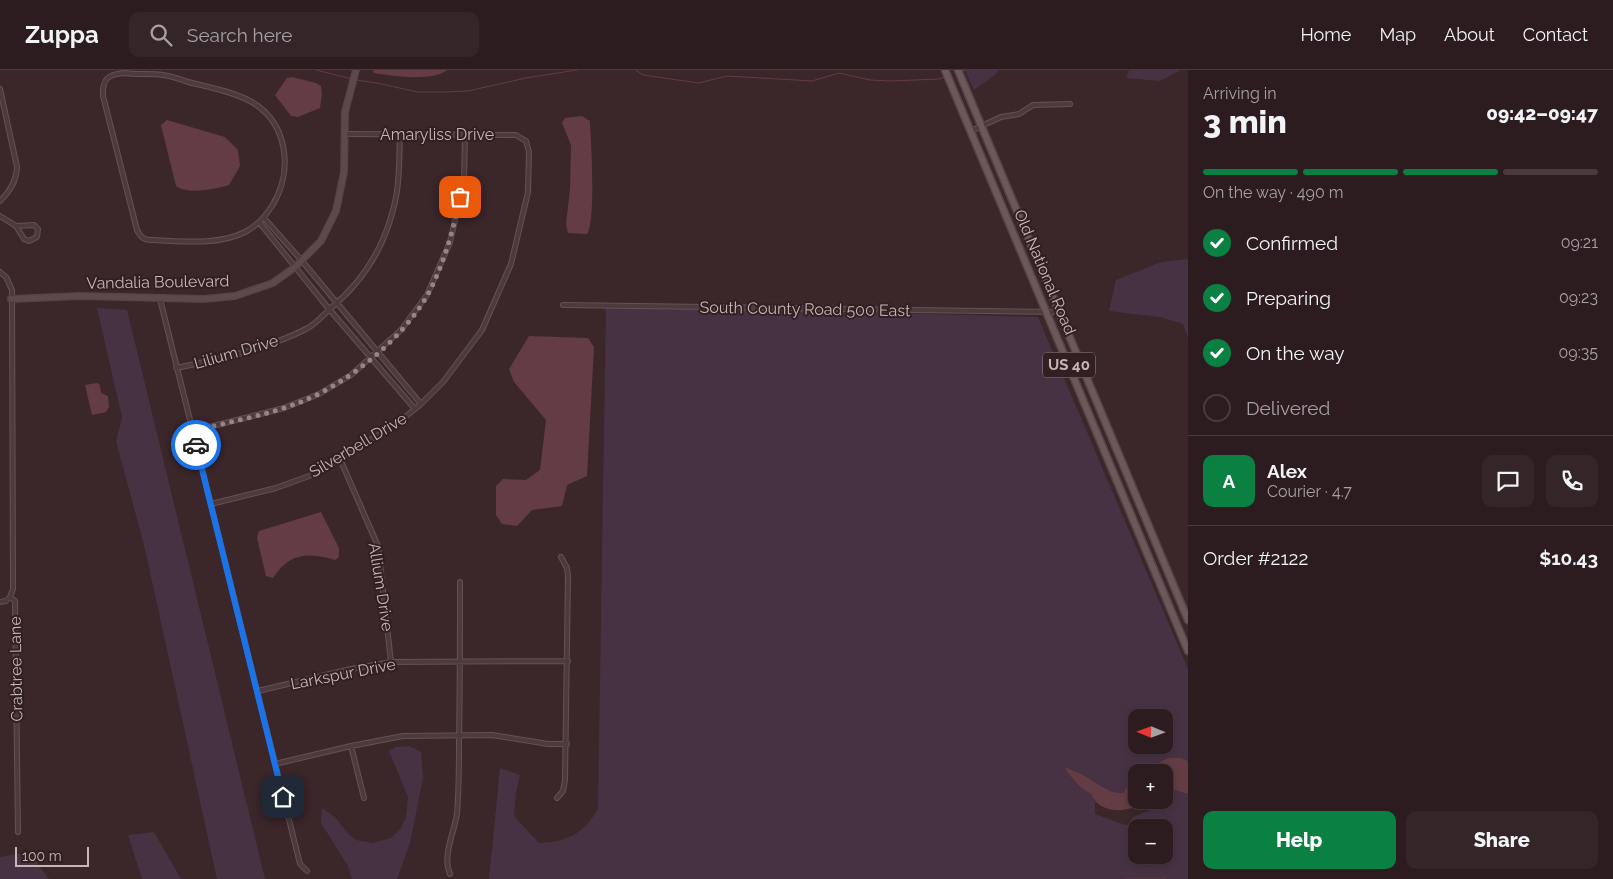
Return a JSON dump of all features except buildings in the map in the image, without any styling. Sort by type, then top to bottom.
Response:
[{"type":"main road","name":"Old National Road","points":[[958,70],[1188,620]]},
{"type":"main road","name":"Old National Road","points":[[947,74],[1188,651]]},
{"type":"street","points":[[120,73],[164,75],[226,92],[250,101],[266,114],[280,134],[286,154],[284,178],[280,191],[264,218],[245,232],[219,240],[146,240],[140,236],[103,96],[104,83],[109,77],[120,73]]},
{"type":"street","name":"Vandalia Boulevard","points":[[12,299],[80,296],[204,299],[235,296],[273,283],[302,261],[320,240],[336,211],[344,172],[345,112],[354,76]]},
{"type":"street","points":[[0,89],[17,167],[11,188],[0,201]]},
{"type":"street","points":[[971,131],[1001,117],[1019,114],[1033,105],[1070,104]]},
{"type":"street","name":"Amaryliss Drive","points":[[345,134],[516,135],[526,141]]},
{"type":"street","name":"Lilium Drive","points":[[176,368],[271,344],[309,327],[321,318],[360,280],[374,259],[394,209],[398,181],[400,134]]},
{"type":"street","points":[[193,431],[302,402],[336,385],[351,375],[401,330],[428,295],[450,242],[464,182],[465,134]]},
{"type":"street","name":"Silverbell Drive","points":[[211,504],[276,488],[309,476],[340,460],[399,422],[443,382],[482,330],[511,264],[528,192],[530,152],[526,141]]},
{"type":"street","points":[[0,216],[16,226],[24,239],[29,241],[37,237],[38,229],[34,225],[16,226]]},
{"type":"street","points":[[264,218],[421,404]]},
{"type":"street","points":[[258,222],[329,309],[415,409]]},
{"type":"street","name":"Crabtree Lane","points":[[0,272],[10,282],[12,299],[14,541],[13,589],[10,597],[15,601],[18,832]]},
{"type":"street","points":[[160,299],[300,864],[307,871]]},
{"type":"street","name":"South County Road 500 East","points":[[563,305],[1060,312]]},
{"type":"street","name":"Allium Drive","points":[[340,460],[378,546],[391,662]]},
{"type":"street","points":[[557,798],[563,791],[567,744],[568,576],[567,568],[561,557]]},
{"type":"street","points":[[450,874],[447,868],[447,858],[457,810],[460,582]]},
{"type":"street","points":[[0,602],[6,601],[10,597]]},
{"type":"street","name":"Larkspur Drive","points":[[258,691],[391,662],[568,661]]},
{"type":"street","points":[[275,764],[390,737],[492,736],[548,744],[567,744]]},
{"type":"street","points":[[351,746],[364,798]]},
{"type":"shaded area","points":[[373,70],[447,70],[432,76],[412,77],[374,73]]},
{"type":"shaded area","points":[[965,70],[999,70],[974,90]]},
{"type":"shaded area","points":[[1129,70],[1181,70],[1160,81],[1126,78]]},
{"type":"shaded area","points":[[292,77],[321,86],[320,108],[298,117],[291,116],[275,95],[287,78]]},
{"type":"shaded area","points":[[582,116],[590,121],[592,198],[590,227],[587,234],[568,233],[566,225],[570,189],[571,145],[562,123],[565,118]]},
{"type":"shaded area","points":[[167,120],[225,137],[238,150],[240,166],[229,185],[194,191],[181,189],[176,186],[161,125]]},
{"type":"shaded area","points":[[1188,259],[1188,338],[1183,324],[1160,317],[1109,311],[1116,280],[1161,262]]},
{"type":"shaded area","points":[[606,305],[1038,317],[1188,669],[1188,761],[1175,758],[1163,760],[1156,764],[1128,764],[1128,786],[1123,793],[1101,787],[1080,774],[1065,768],[1076,783],[1091,794],[1095,802],[1095,814],[1128,825],[1128,864],[1173,864],[1173,819],[1132,819],[1153,809],[1173,809],[1173,790],[1188,794],[1188,879],[489,879],[500,768],[520,775],[514,816],[539,843],[558,841],[573,835],[592,818],[598,809]]},
{"type":"shaded area","points":[[97,308],[127,310],[265,879],[217,879],[145,549],[116,441],[122,417]]},
{"type":"shaded area","points":[[529,336],[588,338],[594,347],[587,476],[567,485],[562,506],[532,510],[517,526],[502,524],[496,515],[496,486],[503,479],[526,480],[540,470],[546,420],[514,382],[509,369]]},
{"type":"shaded area","points":[[97,383],[100,385],[101,393],[108,396],[109,407],[106,412],[92,415],[85,385]]},
{"type":"shaded area","points":[[321,512],[339,548],[339,557],[335,560],[316,556],[300,557],[286,564],[273,578],[266,576],[257,538],[259,531]]},
{"type":"shaded area","points":[[409,746],[421,752],[423,778],[410,843],[397,879],[352,879],[348,866],[321,823],[322,808],[335,817],[349,835],[356,840],[373,843],[391,838],[400,829],[406,818],[408,797],[389,751],[396,747]]},
{"type":"shaded area","points":[[1168,758],[1181,758],[1188,761],[1188,794],[1173,790],[1173,764],[1156,764]]},
{"type":"shaded area","points":[[1064,767],[1083,775],[1112,792],[1123,793],[1128,786],[1128,808],[1117,810],[1102,806],[1091,794],[1076,783]]},
{"type":"shaded area","points":[[154,832],[181,879],[142,879],[128,835]]},
{"type":"shaded area","points":[[29,852],[49,879],[0,879],[0,857]]},
{"type":"waterway","points":[[316,70],[352,79]]},
{"type":"waterway","points":[[356,80],[418,92],[446,92],[468,91],[526,78],[577,70]]},
{"type":"waterway","points":[[636,70],[643,75],[699,83],[727,76],[812,81],[839,73],[870,80],[890,81],[939,79],[945,77]]},
{"type":"waterway","points":[[1125,879],[1166,879]]},
{"type":"way so far","points":[[196,445],[193,431],[302,402],[336,385],[378,352],[401,330],[428,295],[450,242],[460,197]]},
{"type":"route","points":[[196,445],[283,797]]}]
